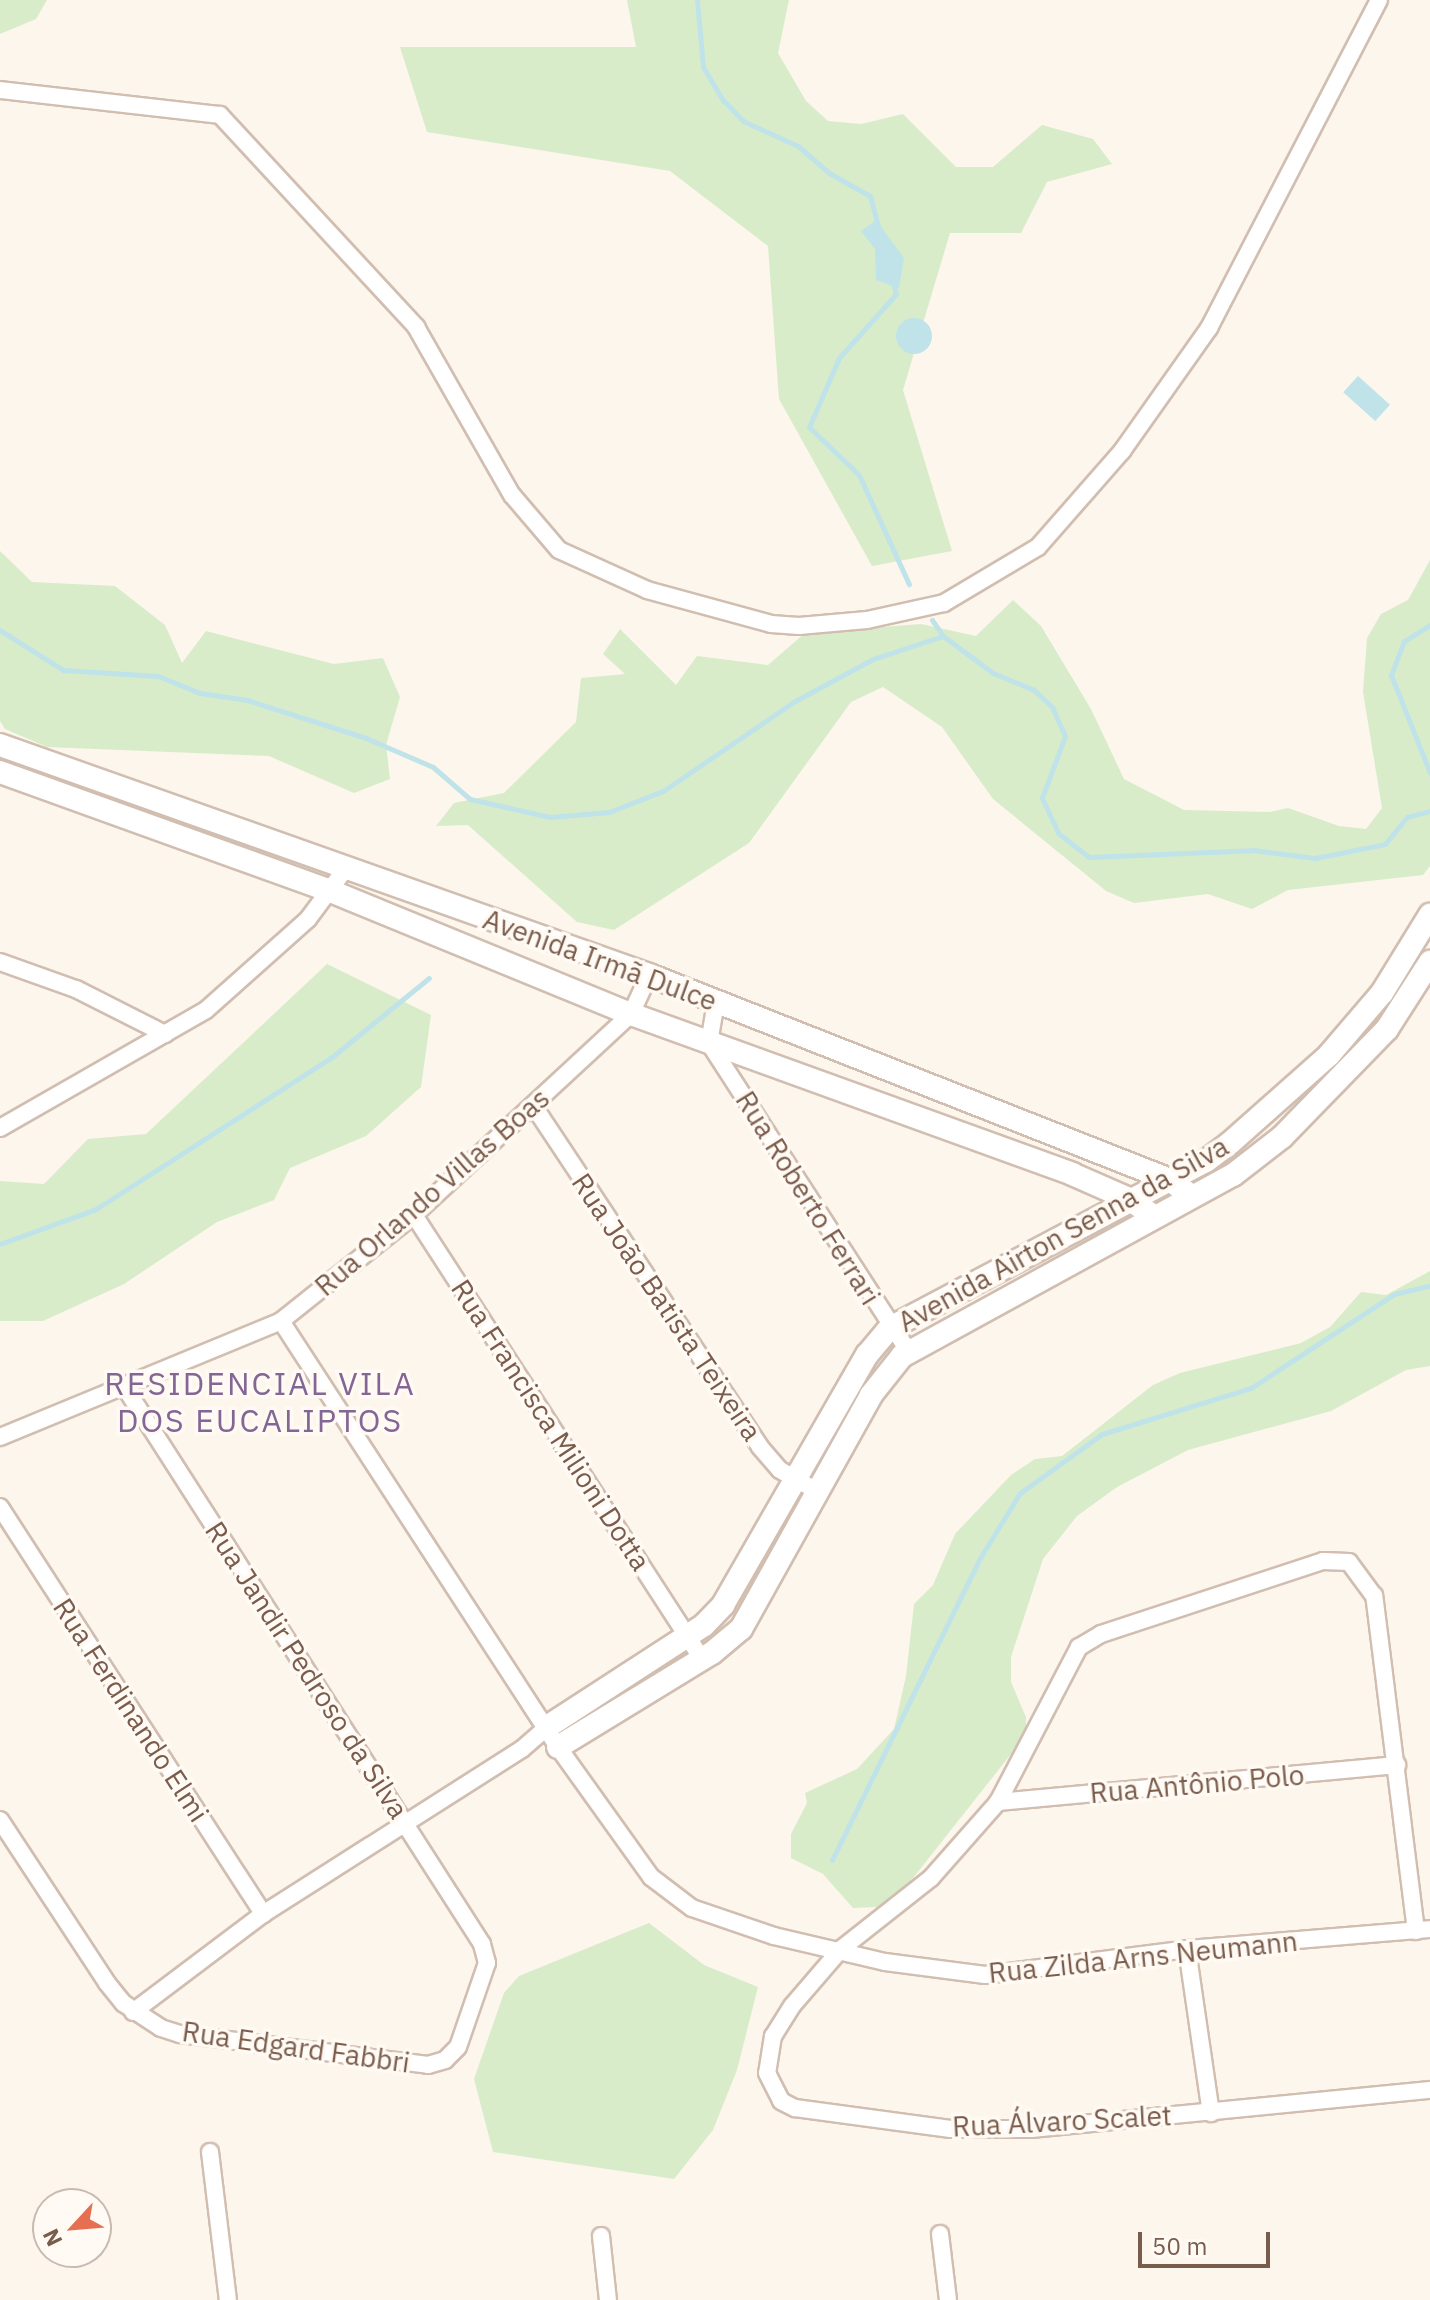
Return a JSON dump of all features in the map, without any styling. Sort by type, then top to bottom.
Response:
[{"type":"street","points":[[0,90],[220,115],[416,327],[512,495],[559,550],[647,590],[771,624],[799,626],[867,620],[944,603],[1006,569],[1056,527],[1122,451],[1209,328],[1379,0]]},
{"type":"street","name":"Avenida Irmã Dulce","points":[[0,745],[649,975],[1170,1180],[1191,1196]]},
{"type":"street","name":"Avenida Irmã Dulce","points":[[0,772],[333,892],[631,1014],[1129,1199],[1153,1216]]},
{"type":"street","points":[[0,1128],[206,1010],[266,960],[333,892],[346,868]]},
{"type":"street","name":"Avenida Airton Senna da Silva","points":[[552,1737],[688,1636],[723,1605],[867,1355],[890,1328],[1170,1180],[1230,1143],[1329,1055],[1382,993],[1429,917]]},
{"type":"street","points":[[0,962],[76,989],[165,1034]]},
{"type":"street","name":"Avenida Airton Senna da Silva","points":[[552,1737],[702,1659],[741,1629],[878,1383],[908,1351],[1233,1175],[1282,1137],[1387,1029],[1430,962]]},
{"type":"street","name":"Rua Orlando Villas Boas","points":[[0,1437],[281,1321],[414,1215],[631,1014],[649,975]]},
{"type":"street","points":[[709,1043],[716,1002]]},
{"type":"street","name":"Rua Roberto Ferrari","points":[[709,1043],[890,1328],[908,1351]]},
{"type":"street","name":"Rua João Batista Teixeira","points":[[533,1105],[760,1447],[796,1481],[817,1491]]},
{"type":"street","name":"Rua Francisca Milioni Dotta","points":[[414,1215],[702,1659]]},
{"type":"street","name":"Rua Zilda Arns Neumann","points":[[281,1321],[552,1737],[651,1877],[670,1894],[744,1929],[841,1949],[885,1962],[985,1975],[1187,1949],[1423,1930]]},
{"type":"street","name":"Rua Jandir Pedroso da Silva","points":[[124,1386],[487,1957]]},
{"type":"street","name":"Rua Ferdinando Elmi","points":[[0,1507],[263,1914]]},
{"type":"street","name":"Rua Álvaro Scalet","points":[[1397,1765],[1374,1596],[1349,1562],[1323,1561],[1101,1634],[1079,1647],[998,1802],[931,1878],[841,1949],[781,2020],[766,2056],[772,2088],[795,2108],[964,2129],[1031,2129],[1430,2090]]},
{"type":"street","points":[[0,1820],[107,1983],[133,2012],[263,1914],[522,1749],[552,1737]]},
{"type":"street","points":[[1397,1765],[1423,1930]]},
{"type":"street","name":"Rua Antônio Polo","points":[[998,1802],[1397,1765]]},
{"type":"street","points":[[1187,1949],[1211,2113]]},
{"type":"street","name":"Rua Edgard Fabbri","points":[[133,2012],[180,2034],[437,2064],[458,2047],[487,1957]]},
{"type":"street","points":[[210,2152],[228,2300]]},
{"type":"street","points":[[940,2234],[948,2300]]},
{"type":"street","points":[[601,2236],[608,2300]]},
{"type":"green space","points":[[0,0],[47,0],[36,19],[0,34]]},
{"type":"green space","points":[[627,0],[789,0],[778,53],[806,101],[828,121],[861,124],[903,114],[956,167],[993,167],[1042,125],[1093,139],[1112,164],[1047,182],[1021,233],[950,233],[903,390],[952,551],[872,566],[779,399],[768,246],[670,171],[427,132],[400,47],[636,47]]},
{"type":"green space","points":[[0,551],[32,582],[115,586],[165,625],[182,663],[206,631],[334,664],[383,658],[400,697],[386,745],[390,779],[354,793],[269,756],[47,747],[5,729],[0,721]]},
{"type":"green space","points":[[1430,560],[1430,866],[1423,875],[1288,890],[1252,909],[1208,894],[1134,903],[1106,891],[993,799],[942,727],[883,687],[851,702],[749,843],[614,930],[577,922],[468,825],[436,826],[454,803],[504,793],[576,722],[581,678],[625,674],[603,654],[620,629],[676,685],[697,656],[768,665],[805,633],[921,624],[976,636],[1013,600],[1041,626],[1091,709],[1124,779],[1184,810],[1270,812],[1288,808],[1339,826],[1366,829],[1382,808],[1363,692],[1367,638],[1381,614],[1408,600]]},
{"type":"green space","points":[[327,964],[431,1015],[421,1087],[366,1136],[290,1168],[274,1200],[217,1222],[124,1284],[43,1321],[0,1321],[0,1181],[44,1184],[88,1139],[146,1134]]},
{"type":"green space","points":[[1430,1271],[1430,1366],[1406,1370],[1331,1411],[1188,1450],[1117,1487],[1077,1516],[1043,1559],[1011,1657],[1011,1682],[1026,1717],[1026,1735],[898,1897],[877,1907],[853,1908],[823,1874],[791,1858],[791,1834],[807,1803],[805,1793],[857,1769],[894,1729],[906,1676],[914,1604],[933,1585],[955,1534],[1011,1475],[1035,1459],[1062,1456],[1153,1385],[1180,1373],[1301,1343],[1330,1327],[1361,1292],[1386,1295]]},
{"type":"green space","points":[[649,1923],[704,1965],[758,1987],[737,2070],[713,2130],[674,2179],[493,2152],[474,2079],[504,1993],[519,1976]]},
{"type":"water","points":[[876,220],[904,258],[899,288],[876,280],[875,249],[861,231]]},
{"type":"water","points":[[914,318],[927,323],[932,336],[927,349],[914,354],[901,349],[896,336],[901,323]]},
{"type":"water","points":[[1358,376],[1390,405],[1375,421],[1343,392]]},
{"type":"waterway","points":[[697,0],[703,67],[723,100],[743,121],[798,146],[829,173],[870,196],[878,226]]},
{"type":"waterway","points":[[893,282],[896,294],[839,358],[809,427],[859,475],[909,584]]},
{"type":"waterway","points":[[932,620],[943,636],[993,673],[1034,690],[1052,707],[1065,736],[1042,798],[1058,833],[1089,857],[1253,850],[1315,858],[1385,844],[1407,817],[1430,811]]},
{"type":"waterway","points":[[1430,625],[1404,641],[1391,675],[1430,773]]},
{"type":"waterway","points":[[0,630],[63,670],[158,676],[200,693],[247,700],[366,738],[433,767],[470,799],[550,817],[609,812],[663,791],[795,701],[873,659],[943,636]]},
{"type":"waterway","points":[[0,1244],[96,1209],[332,1057],[429,978]]},
{"type":"waterway","points":[[832,1860],[980,1558],[1020,1493],[1102,1434],[1251,1388],[1394,1294],[1430,1286]]},
{"type":"district","name":"RESIDENCIAL VILA DOS EUCALIPTOS","points":[[260,1402]]}]
